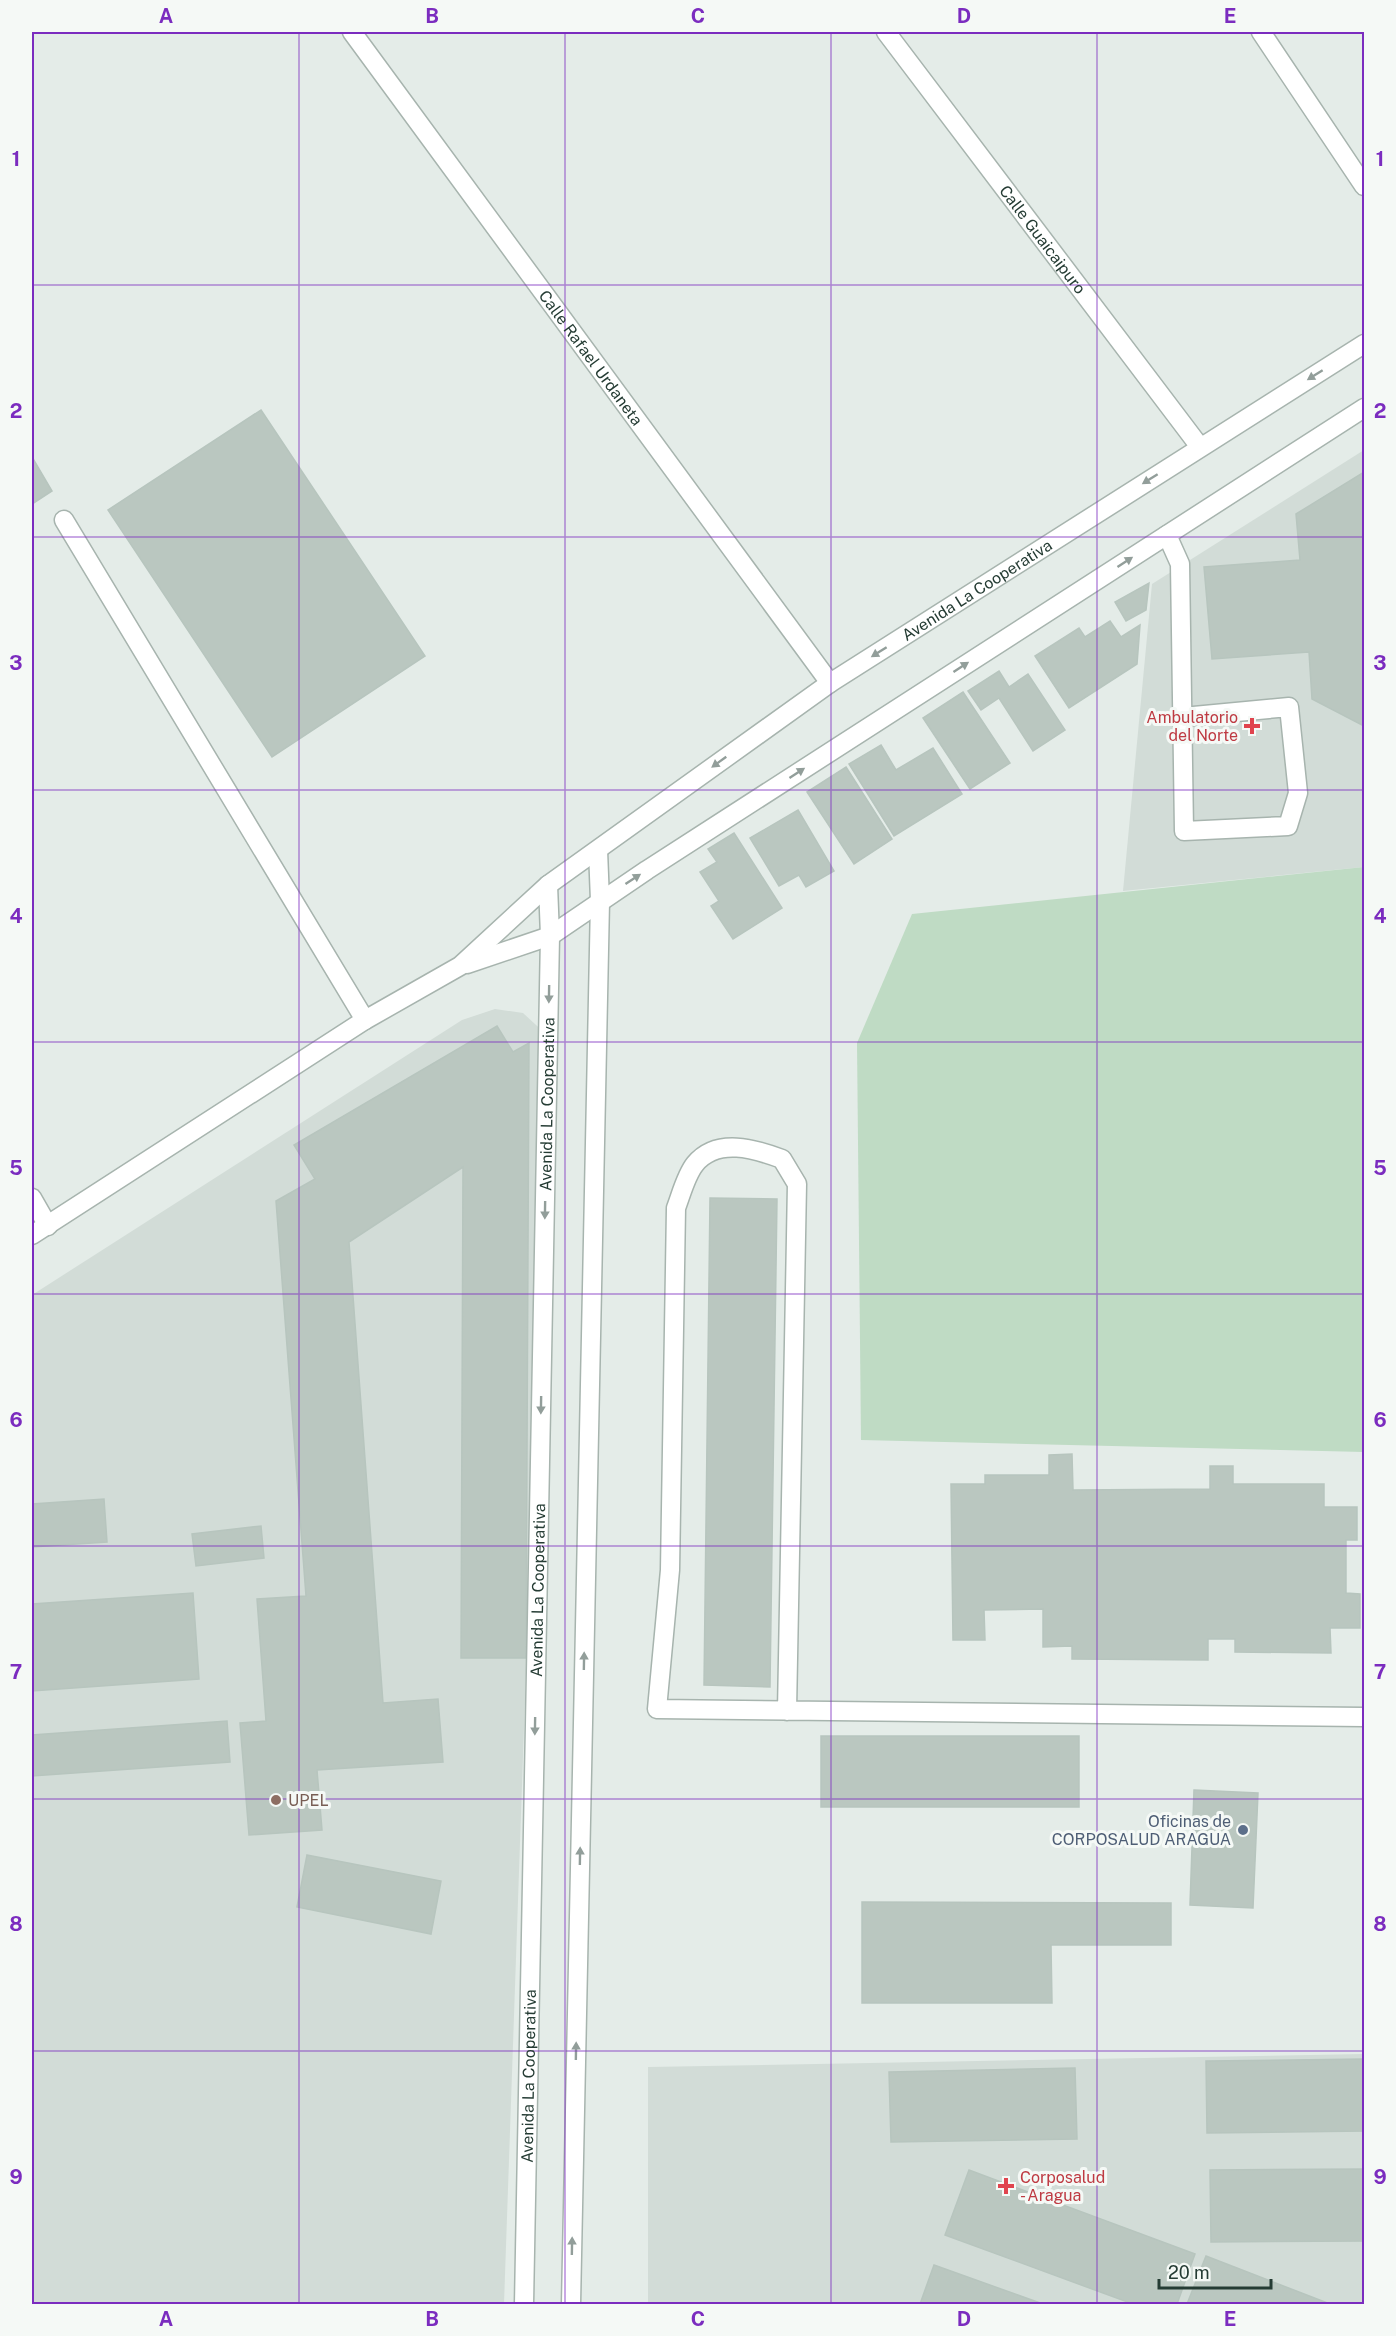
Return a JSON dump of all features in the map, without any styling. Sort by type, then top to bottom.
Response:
[{"type":"street","name":"Calle Rafael Urdaneta","points":[[352,32],[830,683]]},
{"type":"street","name":"Calle Guaicaipuro","points":[[886,32],[1200,447]]},
{"type":"street","points":[[1261,32],[1365,186]]},
{"type":"street","name":"Avenida La Cooperativa","points":[[32,1235],[365,1020],[460,966],[548,885],[830,683],[1365,344]]},
{"type":"street","points":[[460,966],[550,936],[600,901],[1365,408]]},
{"type":"street","points":[[64,520],[365,1020]]},
{"type":"street","points":[[1167,535],[1180,564],[1184,831],[1288,826],[1298,793],[1289,707],[1184,717]]},
{"type":"street","points":[[571,2304],[600,901],[598,850]]},
{"type":"street","name":"Avenida La Cooperativa","points":[[524,2304],[550,936],[548,885]]},
{"type":"street","points":[[787,1711],[797,1184],[782,1159],[748,1147],[715,1150],[694,1165],[676,1208],[670,1570],[657,1709],[787,1711],[1365,1717]]},
{"type":"street","points":[[32,1198],[48,1226]]},
{"type":"shaded area","name":"Ambulatorio del Norte","points":[[1364,450],[1364,867],[1123,891],[1152,584]]},
{"type":"shaded area","name":"UPEL","points":[[495,1009],[523,1013],[548,1036],[504,2304],[32,2304],[32,1295],[462,1020]]},
{"type":"shaded area","name":"Corposalud - Aragua","points":[[1364,2054],[1364,2304],[648,2304],[648,2067]]},
{"type":"green space","points":[[1364,867],[1364,1452],[861,1440],[857,1043],[912,914]]},
{"type":"building","points":[[261,410],[425,656],[272,757],[108,510]]},
{"type":"building","points":[[32,457],[52,491],[32,504]]},
{"type":"building","name":"Ambulatorio del Norte","points":[[1364,472],[1364,726],[1312,699],[1309,652],[1212,659],[1204,567],[1300,560],[1296,514]]},
{"type":"building","points":[[1149,583],[1146,610],[1126,621],[1115,602]]},
{"type":"building","points":[[1110,621],[1121,637],[1140,625],[1137,664],[1069,708],[1035,656],[1079,628],[1085,637]]},
{"type":"building","points":[[999,671],[1009,687],[1028,674],[1065,730],[1033,751],[999,698],[981,710],[968,691]]},
{"type":"building","points":[[963,692],[1010,763],[970,789],[923,718]]},
{"type":"building","points":[[881,745],[896,770],[933,748],[962,794],[894,836],[849,764]]},
{"type":"building","points":[[846,767],[892,839],[854,864],[807,792]]},
{"type":"building","points":[[798,810],[834,871],[806,887],[799,875],[779,886],[750,838]]},
{"type":"building","points":[[734,833],[782,908],[733,939],[711,906],[719,901],[700,872],[717,862],[708,849]]},
{"type":"building","points":[[497,1026],[513,1052],[529,1043],[526,1658],[461,1658],[463,1167],[349,1242],[383,1703],[438,1699],[443,1762],[317,1770],[322,1830],[249,1835],[240,1723],[266,1721],[257,1599],[306,1596],[276,1201],[315,1179],[294,1145]]},
{"type":"building","points":[[710,1198],[777,1199],[770,1687],[704,1685]]},
{"type":"building","points":[[1072,1454],[1073,1490],[1210,1489],[1210,1466],[1233,1466],[1233,1484],[1324,1484],[1324,1507],[1357,1507],[1357,1540],[1346,1540],[1346,1593],[1360,1594],[1360,1628],[1330,1628],[1331,1653],[1235,1652],[1235,1639],[1208,1639],[1208,1660],[1072,1659],[1072,1646],[1043,1647],[1043,1609],[984,1610],[985,1640],[953,1640],[951,1484],[985,1484],[985,1475],[1049,1475],[1049,1455]]},
{"type":"building","points":[[104,1499],[107,1542],[32,1547],[32,1504]]},
{"type":"building","points":[[261,1526],[264,1558],[196,1566],[192,1534]]},
{"type":"building","points":[[193,1593],[199,1679],[32,1691],[32,1604]]},
{"type":"building","points":[[227,1721],[230,1762],[32,1776],[32,1735]]},
{"type":"building","points":[[821,1736],[1079,1736],[1079,1807],[821,1807]]},
{"type":"building","points":[[1194,1790],[1258,1793],[1253,1908],[1190,1905]]},
{"type":"building","points":[[307,1855],[441,1881],[431,1934],[297,1907]]},
{"type":"building","points":[[862,1902],[1171,1903],[1171,1945],[1051,1945],[1052,2003],[862,2003]]},
{"type":"building","points":[[1364,2059],[1364,2131],[1207,2133],[1206,2061]]},
{"type":"building","points":[[1075,2068],[1077,2139],[891,2142],[889,2072]]},
{"type":"building","points":[[1364,2169],[1364,2241],[1211,2242],[1210,2170]]},
{"type":"building","points":[[969,2170],[1195,2254],[1177,2304],[1133,2304],[945,2235]]},
{"type":"building","points":[[1206,2256],[1330,2304],[1187,2304]]},
{"type":"building","points":[[934,2265],[1043,2304],[920,2304]]},
{"type":"place","name":"Ambulatorio del Norte","points":[[1252,726]]},
{"type":"place","name":"UPEL","points":[[276,1800]]},
{"type":"place","name":"Oficinas de CORPOSALUD ARAGUA","points":[[1243,1830]]},
{"type":"place","name":"Corposalud - Aragua","points":[[1006,2186]]}]
